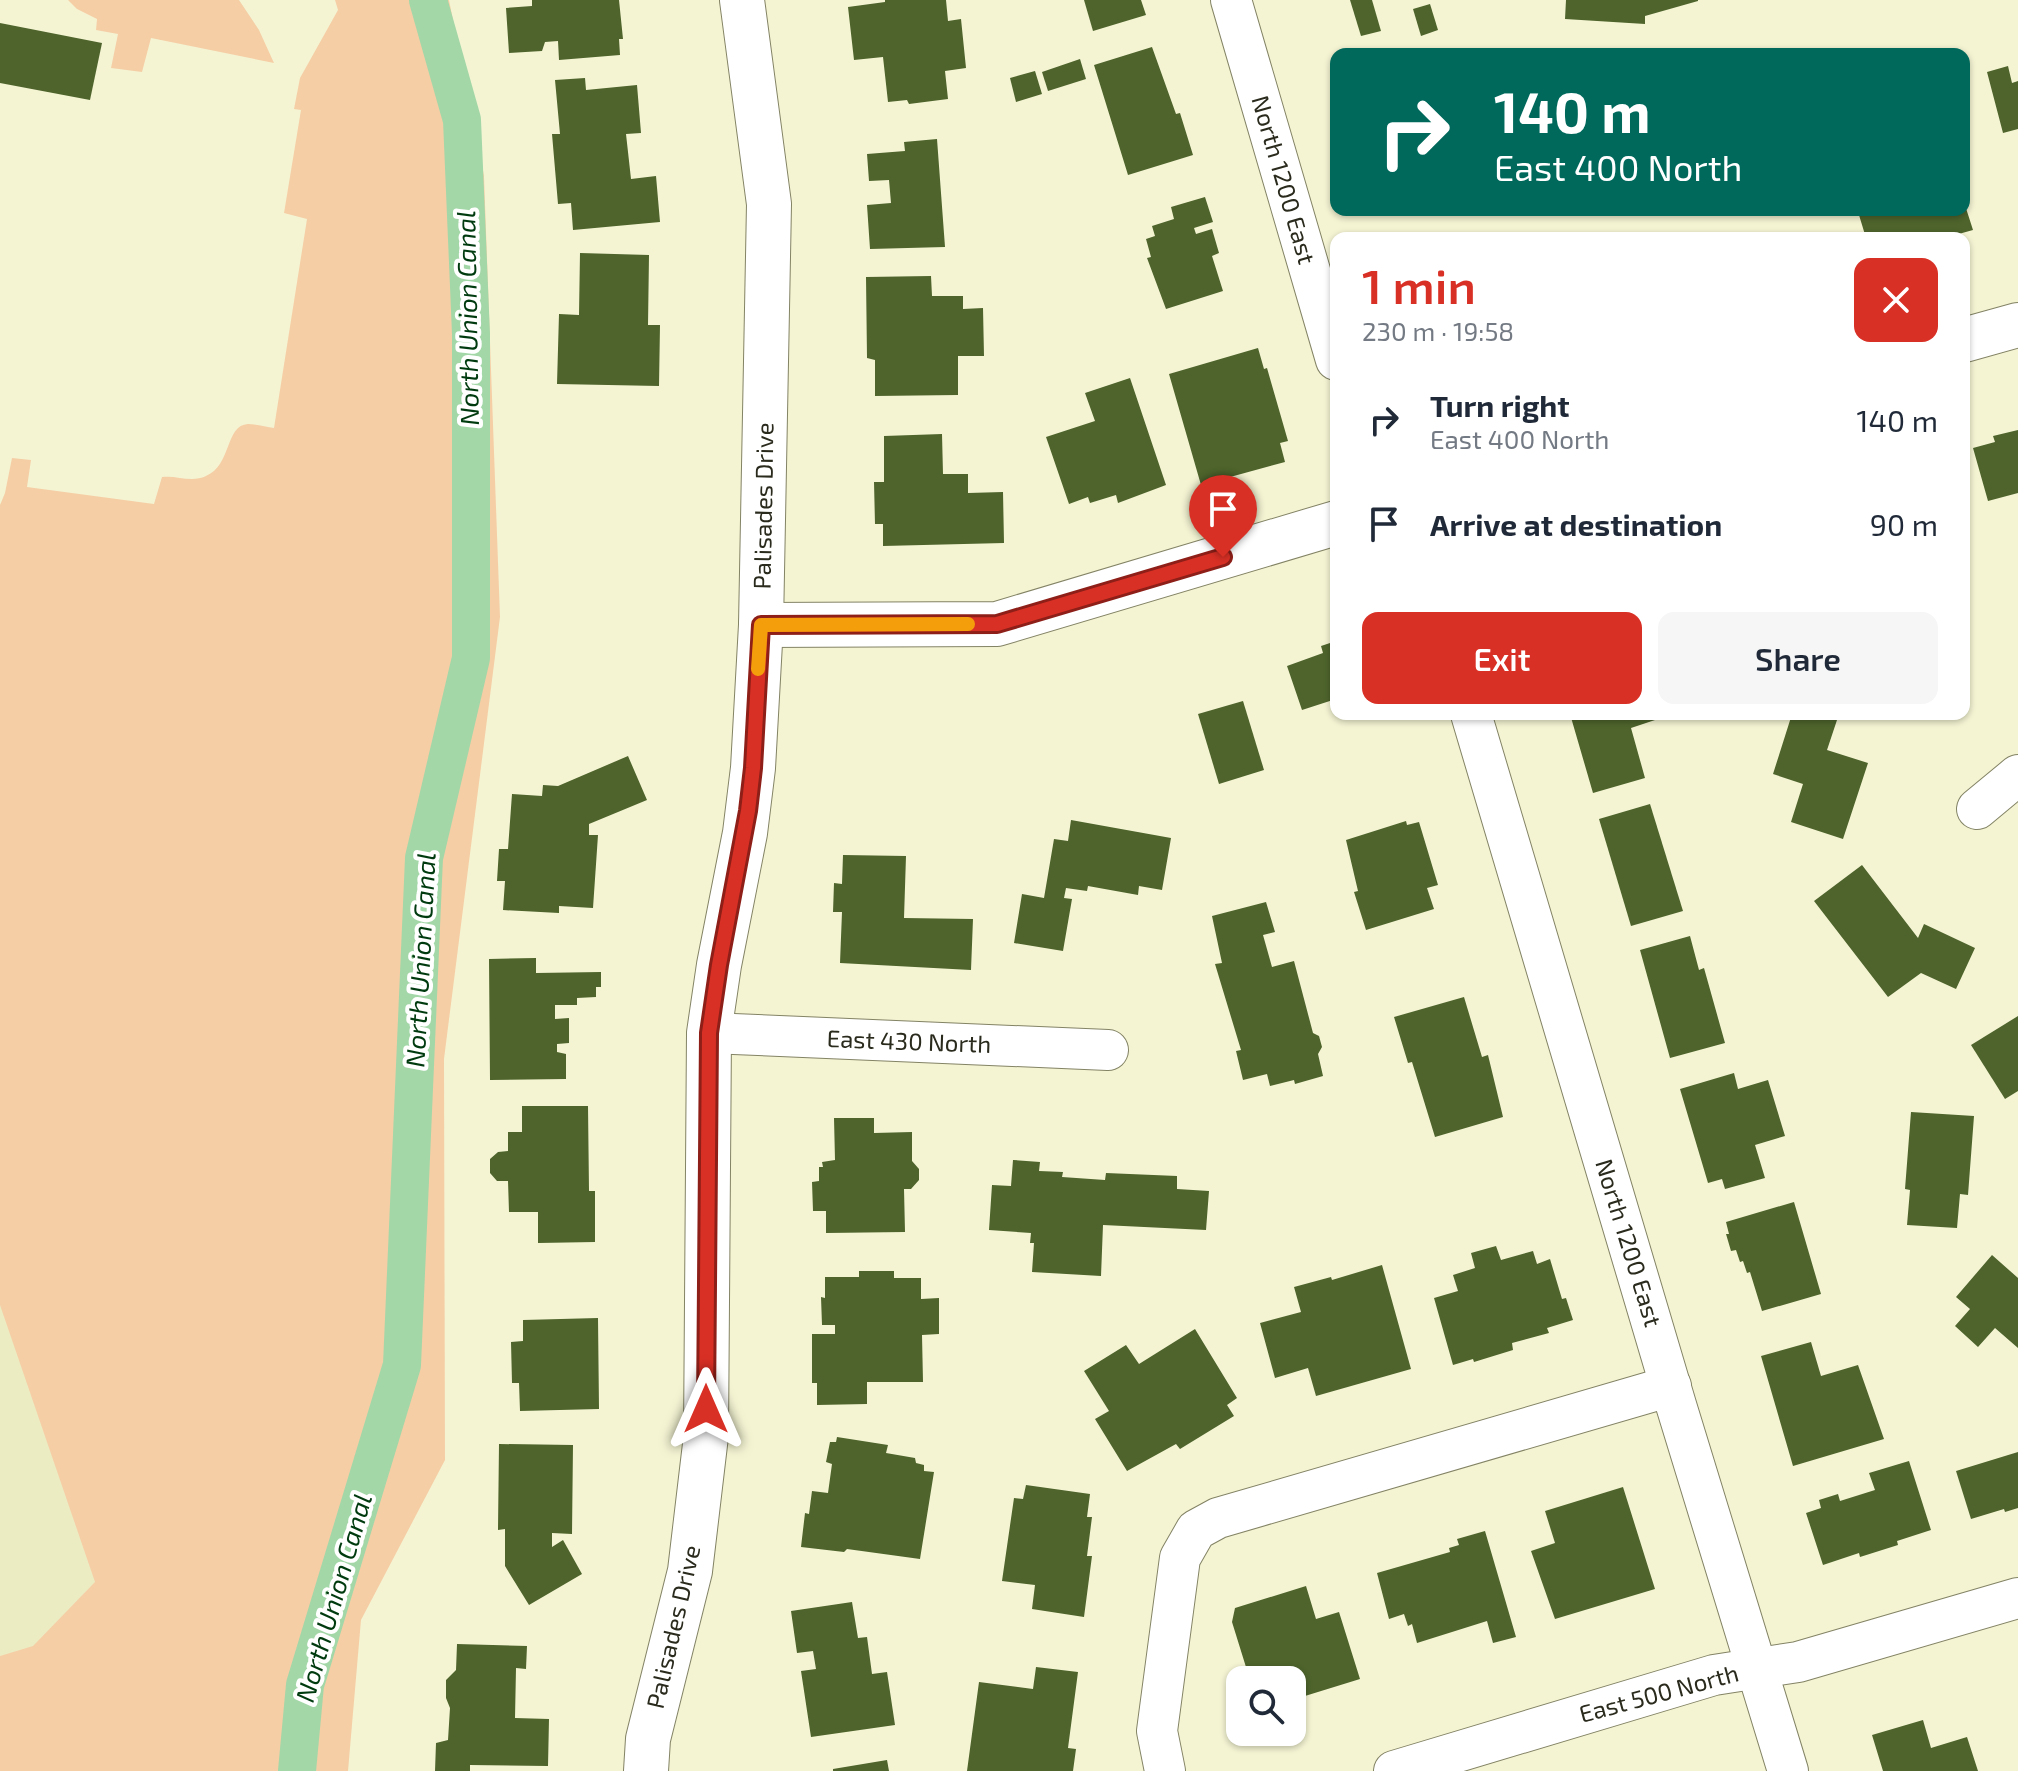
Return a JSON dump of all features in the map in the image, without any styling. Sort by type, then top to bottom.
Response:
[{"type":"street","name":"Palisades Drive","points":[[646,1771],[648,1739],[690,1571],[706,1436],[709,1033],[745,833],[753,768],[761,625],[769,204],[742,0]]},
{"type":"street","name":"North 1200 East","points":[[1231,0],[1330,339]]},
{"type":"street","points":[[1970,338],[2018,325]]},
{"type":"street","points":[[761,625],[997,624],[1330,525]]},
{"type":"street","name":"North 1200 East","points":[[1473,720],[1788,1771]]},
{"type":"street","points":[[1977,809],[2018,775]]},
{"type":"street","name":"East 430 North","points":[[709,1033],[1108,1050]]},
{"type":"street","points":[[1165,1771],[1157,1731],[1165,1653],[1180,1558],[1196,1530],[1218,1518],[1671,1386]]},
{"type":"street","name":"East 500 North","points":[[1394,1771],[1450,1763],[1714,1675],[1812,1658],[2018,1598]]},
{"type":"shaded area","points":[[68,0],[239,0],[259,30],[274,63],[151,38],[142,72],[111,68],[118,34],[96,30],[97,19],[77,9]]},
{"type":"shaded area","points":[[335,0],[449,0],[484,176],[500,617],[444,1059],[445,1460],[361,1620],[348,1771],[0,1771],[0,1656],[33,1646],[95,1582],[0,1305],[0,505],[12,458],[31,460],[27,487],[154,504],[162,477],[195,479],[214,471],[235,431],[241,426],[251,424],[274,428],[307,219],[284,213],[301,110],[294,109],[300,78],[338,10]]},
{"type":"shaded area","points":[[0,1231],[209,1696],[0,1687]]},
{"type":"building","points":[[532,0],[619,0],[623,39],[619,39],[620,55],[559,60],[558,41],[545,42],[542,51],[509,53],[506,8],[532,6]]},
{"type":"building","points":[[885,0],[946,0],[948,21],[961,19],[966,68],[945,71],[948,99],[909,104],[907,100],[888,102],[883,57],[854,60],[848,7]]},
{"type":"building","points":[[1084,0],[1141,0],[1146,15],[1093,31]]},
{"type":"building","points":[[1350,0],[1372,0],[1381,31],[1361,36]]},
{"type":"building","points":[[1566,0],[1698,1],[1645,16],[1645,24],[1565,19]]},
{"type":"building","points":[[1430,4],[1438,30],[1421,36],[1413,9]]},
{"type":"building","points":[[0,23],[102,43],[90,100],[0,83]]},
{"type":"building","points":[[1152,47],[1176,114],[1180,113],[1193,155],[1128,175],[1094,65]]},
{"type":"building","points":[[1080,59],[1086,79],[1048,91],[1042,72]]},
{"type":"building","points":[[2008,66],[2012,83],[2018,81],[2018,129],[2003,133],[1987,72]]},
{"type":"building","points":[[1035,71],[1042,94],[1016,102],[1010,78]]},
{"type":"building","points":[[585,78],[586,90],[637,85],[641,133],[626,134],[631,179],[656,176],[660,222],[573,230],[571,203],[558,204],[552,134],[560,134],[555,80]]},
{"type":"building","points":[[937,139],[945,247],[870,249],[867,205],[891,203],[889,180],[869,181],[867,154],[905,151],[904,142]]},
{"type":"building","points":[[1205,197],[1213,222],[1194,228],[1196,234],[1212,229],[1219,253],[1212,256],[1223,291],[1166,309],[1147,258],[1151,257],[1146,239],[1155,236],[1152,226],[1174,219],[1171,207]]},
{"type":"building","points":[[1859,216],[1968,216],[1973,230],[1966,232],[1864,232]]},
{"type":"building","points":[[580,253],[649,255],[648,325],[660,325],[659,386],[557,384],[559,314],[579,315]]},
{"type":"building","points":[[931,276],[932,296],[963,296],[963,309],[983,308],[984,356],[958,356],[958,395],[875,396],[875,360],[867,358],[866,277]]},
{"type":"building","points":[[1258,348],[1264,369],[1267,368],[1288,441],[1280,443],[1285,462],[1201,485],[1169,374]]},
{"type":"building","points":[[1130,378],[1166,485],[1118,503],[1116,495],[1090,503],[1088,497],[1069,504],[1046,437],[1095,421],[1085,393]]},
{"type":"building","points":[[2018,430],[2018,493],[1988,501],[1973,448],[1995,442],[1993,436]]},
{"type":"building","points":[[942,434],[943,474],[968,474],[968,493],[1003,492],[1004,543],[883,546],[883,524],[875,524],[874,482],[884,482],[884,436]]},
{"type":"building","points":[[1330,643],[1330,701],[1302,710],[1287,666],[1323,653],[1321,646]]},
{"type":"building","points":[[1243,701],[1264,770],[1219,784],[1198,714]]},
{"type":"building","points":[[1572,720],[1655,720],[1631,728],[1645,778],[1593,793]]},
{"type":"building","points":[[1790,720],[1837,720],[1827,750],[1868,763],[1843,839],[1791,822],[1803,784],[1773,774]]},
{"type":"building","points":[[628,756],[647,800],[589,824],[589,835],[598,835],[593,908],[559,906],[559,913],[503,910],[505,881],[497,881],[499,849],[508,849],[512,794],[542,796],[543,785],[558,786]]},
{"type":"building","points":[[1650,804],[1683,911],[1631,926],[1599,819]]},
{"type":"building","points":[[1071,820],[1171,838],[1162,890],[1139,886],[1138,895],[1088,886],[1087,891],[1066,888],[1064,898],[1072,899],[1063,951],[1014,943],[1022,894],[1044,898],[1054,839],[1068,841]]},
{"type":"building","points":[[1406,821],[1407,825],[1419,822],[1438,885],[1427,888],[1434,909],[1366,930],[1354,892],[1358,891],[1346,840]]},
{"type":"building","points":[[843,855],[906,856],[904,918],[973,919],[971,970],[840,963],[842,912],[833,912],[834,883],[842,884]]},
{"type":"building","points":[[1862,865],[1918,938],[1924,924],[1975,948],[1956,989],[1921,973],[1888,997],[1814,901]]},
{"type":"building","points":[[1266,902],[1275,932],[1263,935],[1272,967],[1294,961],[1313,1033],[1319,1036],[1322,1047],[1318,1054],[1323,1076],[1295,1084],[1294,1080],[1270,1086],[1267,1074],[1243,1080],[1236,1051],[1241,1050],[1215,964],[1222,963],[1212,916]]},
{"type":"building","points":[[1690,936],[1699,970],[1704,968],[1725,1043],[1670,1058],[1640,950]]},
{"type":"building","points":[[536,958],[536,973],[601,972],[601,987],[596,987],[596,997],[577,998],[577,1005],[555,1005],[555,1019],[569,1018],[569,1043],[557,1044],[557,1052],[566,1054],[566,1079],[490,1080],[489,959]]},
{"type":"building","points":[[1464,997],[1482,1057],[1488,1055],[1503,1117],[1435,1137],[1412,1062],[1408,1063],[1394,1017]]},
{"type":"building","points":[[2018,1016],[2018,1091],[2005,1099],[1971,1045]]},
{"type":"building","points":[[1734,1073],[1738,1089],[1768,1080],[1785,1136],[1755,1145],[1765,1178],[1725,1189],[1722,1179],[1708,1183],[1680,1089]]},
{"type":"building","points":[[522,1106],[588,1106],[589,1191],[595,1191],[595,1242],[538,1243],[538,1212],[509,1212],[508,1181],[497,1181],[490,1173],[490,1159],[498,1152],[508,1151],[508,1132],[522,1132]]},
{"type":"building","points":[[1911,1112],[1974,1116],[1968,1195],[1960,1194],[1957,1228],[1907,1225],[1910,1190],[1905,1189]]},
{"type":"building","points":[[834,1118],[874,1118],[874,1133],[912,1132],[912,1161],[919,1169],[919,1180],[911,1189],[904,1189],[905,1232],[826,1233],[826,1211],[813,1211],[812,1182],[819,1181],[822,1162],[835,1160]]},
{"type":"building","points":[[1013,1160],[1040,1162],[1039,1171],[1063,1172],[1062,1177],[1105,1180],[1106,1173],[1177,1176],[1177,1189],[1209,1191],[1206,1230],[1103,1225],[1101,1276],[1032,1272],[1034,1243],[1030,1243],[1031,1233],[989,1230],[992,1185],[1011,1186]]},
{"type":"building","points":[[1794,1202],[1821,1294],[1762,1311],[1750,1272],[1747,1273],[1743,1261],[1740,1262],[1736,1250],[1731,1251],[1726,1222]]},
{"type":"building","points":[[1496,1246],[1501,1260],[1533,1251],[1537,1264],[1550,1259],[1562,1299],[1566,1298],[1573,1320],[1547,1328],[1549,1333],[1512,1343],[1513,1350],[1453,1365],[1434,1298],[1458,1291],[1453,1275],[1475,1268],[1471,1253]]},
{"type":"building","points":[[1992,1255],[2018,1278],[2018,1348],[1995,1328],[1978,1347],[1955,1326],[1970,1309],[1956,1297]]},
{"type":"building","points":[[1382,1265],[1411,1369],[1316,1396],[1308,1368],[1275,1378],[1260,1323],[1301,1312],[1294,1287],[1331,1277],[1332,1280]]},
{"type":"building","points":[[859,1271],[894,1271],[894,1278],[921,1278],[921,1299],[939,1298],[939,1334],[922,1335],[923,1382],[867,1382],[867,1404],[817,1405],[817,1383],[812,1383],[812,1334],[835,1334],[835,1325],[822,1325],[821,1297],[825,1298],[825,1277],[859,1277]]},
{"type":"building","points":[[598,1318],[599,1409],[520,1411],[519,1383],[512,1383],[511,1342],[523,1341],[523,1320]]},
{"type":"building","points":[[1195,1329],[1237,1398],[1227,1405],[1234,1416],[1180,1449],[1176,1444],[1127,1471],[1095,1419],[1109,1411],[1084,1371],[1126,1345],[1139,1364]]},
{"type":"building","points":[[1811,1342],[1821,1376],[1858,1365],[1884,1439],[1793,1466],[1761,1356]]},
{"type":"building","points":[[837,1437],[888,1445],[886,1453],[915,1458],[916,1463],[924,1465],[924,1471],[934,1472],[920,1559],[847,1549],[844,1552],[801,1547],[805,1513],[809,1514],[812,1491],[828,1493],[832,1464],[826,1462],[830,1442],[836,1442]]},
{"type":"building","points":[[499,1444],[573,1445],[572,1534],[552,1533],[552,1547],[563,1540],[582,1574],[529,1605],[505,1566],[505,1529],[498,1530]]},
{"type":"building","points":[[2018,1452],[2018,1508],[1971,1519],[1956,1471]]},
{"type":"building","points":[[1909,1461],[1931,1530],[1897,1541],[1898,1545],[1823,1565],[1806,1513],[1821,1508],[1819,1500],[1838,1494],[1840,1501],[1875,1490],[1869,1473]]},
{"type":"building","points":[[1026,1485],[1090,1494],[1087,1517],[1092,1517],[1087,1556],[1092,1556],[1084,1617],[1032,1609],[1035,1585],[1002,1581],[1014,1498],[1023,1499]]},
{"type":"building","points":[[1623,1487],[1655,1589],[1555,1619],[1531,1551],[1555,1543],[1545,1511]]},
{"type":"building","points":[[1485,1531],[1516,1637],[1493,1643],[1487,1621],[1417,1643],[1412,1624],[1408,1626],[1404,1614],[1389,1619],[1377,1573],[1450,1552],[1449,1548],[1459,1545],[1457,1539]]},
{"type":"building","points":[[1306,1586],[1316,1619],[1339,1612],[1360,1679],[1306,1696],[1306,1666],[1246,1666],[1232,1622],[1235,1608]]},
{"type":"building","points":[[852,1602],[858,1638],[867,1637],[872,1674],[887,1672],[895,1725],[811,1737],[801,1671],[816,1669],[813,1651],[797,1653],[791,1611]]},
{"type":"building","points":[[457,1644],[527,1646],[526,1669],[516,1668],[515,1718],[549,1719],[548,1766],[470,1765],[470,1771],[435,1771],[436,1743],[448,1740],[450,1708],[446,1698],[446,1680],[456,1670]]},
{"type":"building","points":[[1036,1667],[1078,1672],[1068,1748],[1076,1749],[1073,1771],[967,1771],[979,1682],[1033,1689]]},
{"type":"building","points":[[1923,1720],[1931,1748],[1967,1737],[1978,1771],[1883,1771],[1872,1735]]},
{"type":"building","points":[[887,1760],[889,1771],[833,1771],[833,1769]]},
{"type":"waterway","name":"North Union Canal","points":[[297,1771],[305,1685],[402,1365],[424,858],[471,658],[471,334],[462,120],[428,0]]},
{"type":"slow traffic","points":[[758,669],[761,625],[968,624]]},
{"type":"route","points":[[706,1409],[709,1033],[748,811],[761,625],[997,624],[1223,557]]}]
